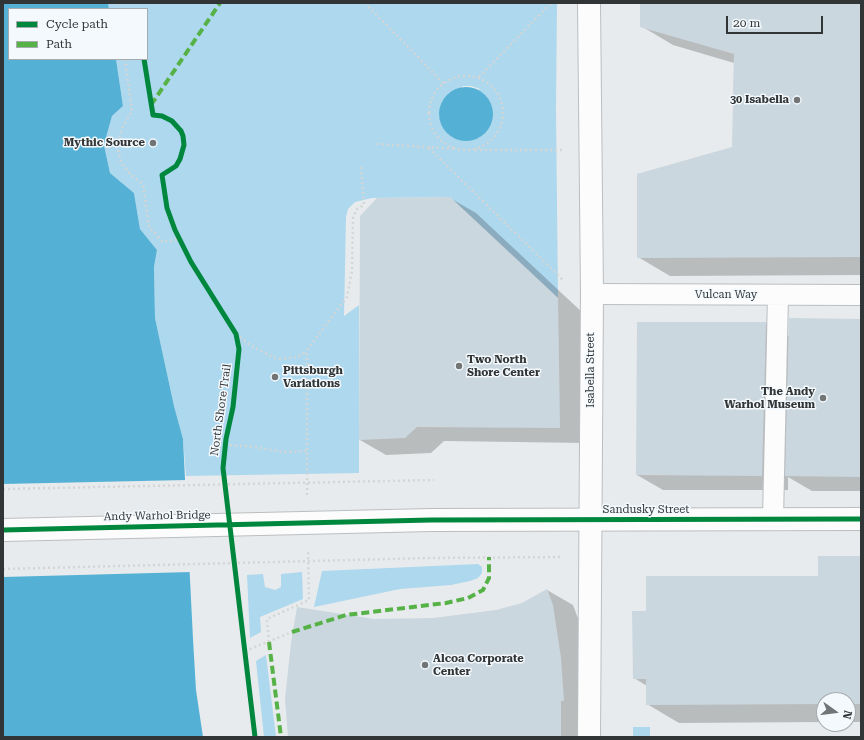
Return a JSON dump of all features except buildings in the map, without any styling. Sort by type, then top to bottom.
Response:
[{"type":"street","name":"Isabella Street","points":[[589,737],[592,294],[590,3]]},
{"type":"street","name":"Sandusky Street","points":[[431,520],[861,519]]},
{"type":"street","name":"Andy Warhol Bridge","points":[[3,530],[431,520]]},
{"type":"lane","name":"Vulcan Way","points":[[592,294],[861,295]]},
{"type":"lane","points":[[773,519],[778,295]]},
{"type":"path","points":[[365,3],[444,83]]},
{"type":"path","points":[[479,77],[551,3]]},
{"type":"path","points":[[125,60],[132,111],[123,126],[117,145],[121,162],[130,174],[143,184],[149,227],[163,242],[178,236],[183,245]]},
{"type":"path","points":[[459,150],[448,146],[438,138],[431,127],[429,115],[430,103],[435,92],[444,83],[454,77],[466,75],[479,77],[489,83],[498,93],[502,104],[503,116],[500,128],[493,139],[484,146],[472,150]]},
{"type":"path","points":[[377,144],[459,150],[569,150]]},
{"type":"path","points":[[429,148],[566,283]]},
{"type":"path","points":[[232,328],[236,334],[250,345],[273,357],[280,359],[297,357],[307,350],[347,297],[352,271],[353,217],[357,209],[364,205],[361,164]]},
{"type":"path","points":[[236,334],[237,341]]},
{"type":"path","points":[[307,350],[307,498]]},
{"type":"path","points":[[225,446],[247,446],[284,452],[306,451]]},
{"type":"path","points":[[224,475],[226,491]]},
{"type":"path","points":[[3,489],[434,480]]},
{"type":"path","points":[[269,642],[267,619],[309,600],[308,545]]},
{"type":"path","points":[[3,569],[428,558],[569,557]]},
{"type":"path","points":[[234,560],[235,567]]},
{"type":"path","points":[[245,651],[292,632]]},
{"type":"path","points":[[244,643],[246,658]]},
{"type":"shaded area","points":[[108,3],[557,3],[556,109],[558,298],[450,197],[372,198],[355,202],[348,209],[346,217],[344,316],[359,305],[359,473],[186,476],[183,439],[174,406],[155,318],[154,267],[157,250],[140,229],[134,193],[110,173],[104,145],[112,116],[123,106],[116,60],[148,60],[148,8],[109,8]],"holes":[[[463,86],[471,86],[480,89],[439,118],[442,101]]]},
{"type":"shaded area","points":[[478,564],[482,567],[482,573],[478,578],[470,581],[451,585],[400,589],[314,607],[322,571]]},
{"type":"shaded area","points":[[302,572],[303,599],[260,617],[261,632],[250,638],[247,575],[263,574],[265,587],[275,590],[281,587],[281,574]]},
{"type":"shaded area","points":[[266,655],[276,737],[264,737],[256,661]]},
{"type":"shaded area","points":[[633,727],[650,727],[650,737],[633,737]]},
{"type":"water","points":[[3,3],[108,3],[109,8],[8,8],[8,60],[116,60],[123,106],[112,116],[104,145],[110,173],[134,193],[140,229],[157,250],[154,267],[155,318],[174,406],[183,439],[196,690],[203,737],[3,737]]},
{"type":"water","points":[[461,87],[471,87],[481,91],[489,99],[493,109],[493,119],[489,129],[481,137],[471,141],[461,141],[451,137],[443,129],[439,119],[439,109],[443,99],[451,91]]},
{"type":"pier","points":[[187,480],[191,572],[3,577],[3,484]]},
{"type":"marked path","points":[[151,105],[220,3]]},
{"type":"marked path","points":[[292,632],[346,615],[446,603],[468,598],[483,590],[489,578],[489,557]]},
{"type":"marked path","points":[[269,642],[281,737]]},
{"type":"cycle path","name":"North Shore Trail","points":[[144,60],[153,115],[162,116],[172,121],[181,131],[183,136],[184,145],[180,159],[176,166],[162,175],[167,208],[175,230],[191,262],[236,334],[239,349],[233,407],[226,439],[223,468],[255,737]]},
{"type":"cycle path","points":[[3,530],[431,520],[861,519]]},
{"type":"place","name":"30 Isabella","points":[[797,100]]},
{"type":"place","name":"Mythic Source","points":[[153,143]]},
{"type":"place","name":"Two North Shore Center","points":[[459,366]]},
{"type":"place","name":"Pittsburgh Variations","points":[[275,377]]},
{"type":"place","name":"The Andy Warhol Museum","points":[[823,398]]},
{"type":"place","name":"Alcoa Corporate Center","points":[[425,665]]}]
